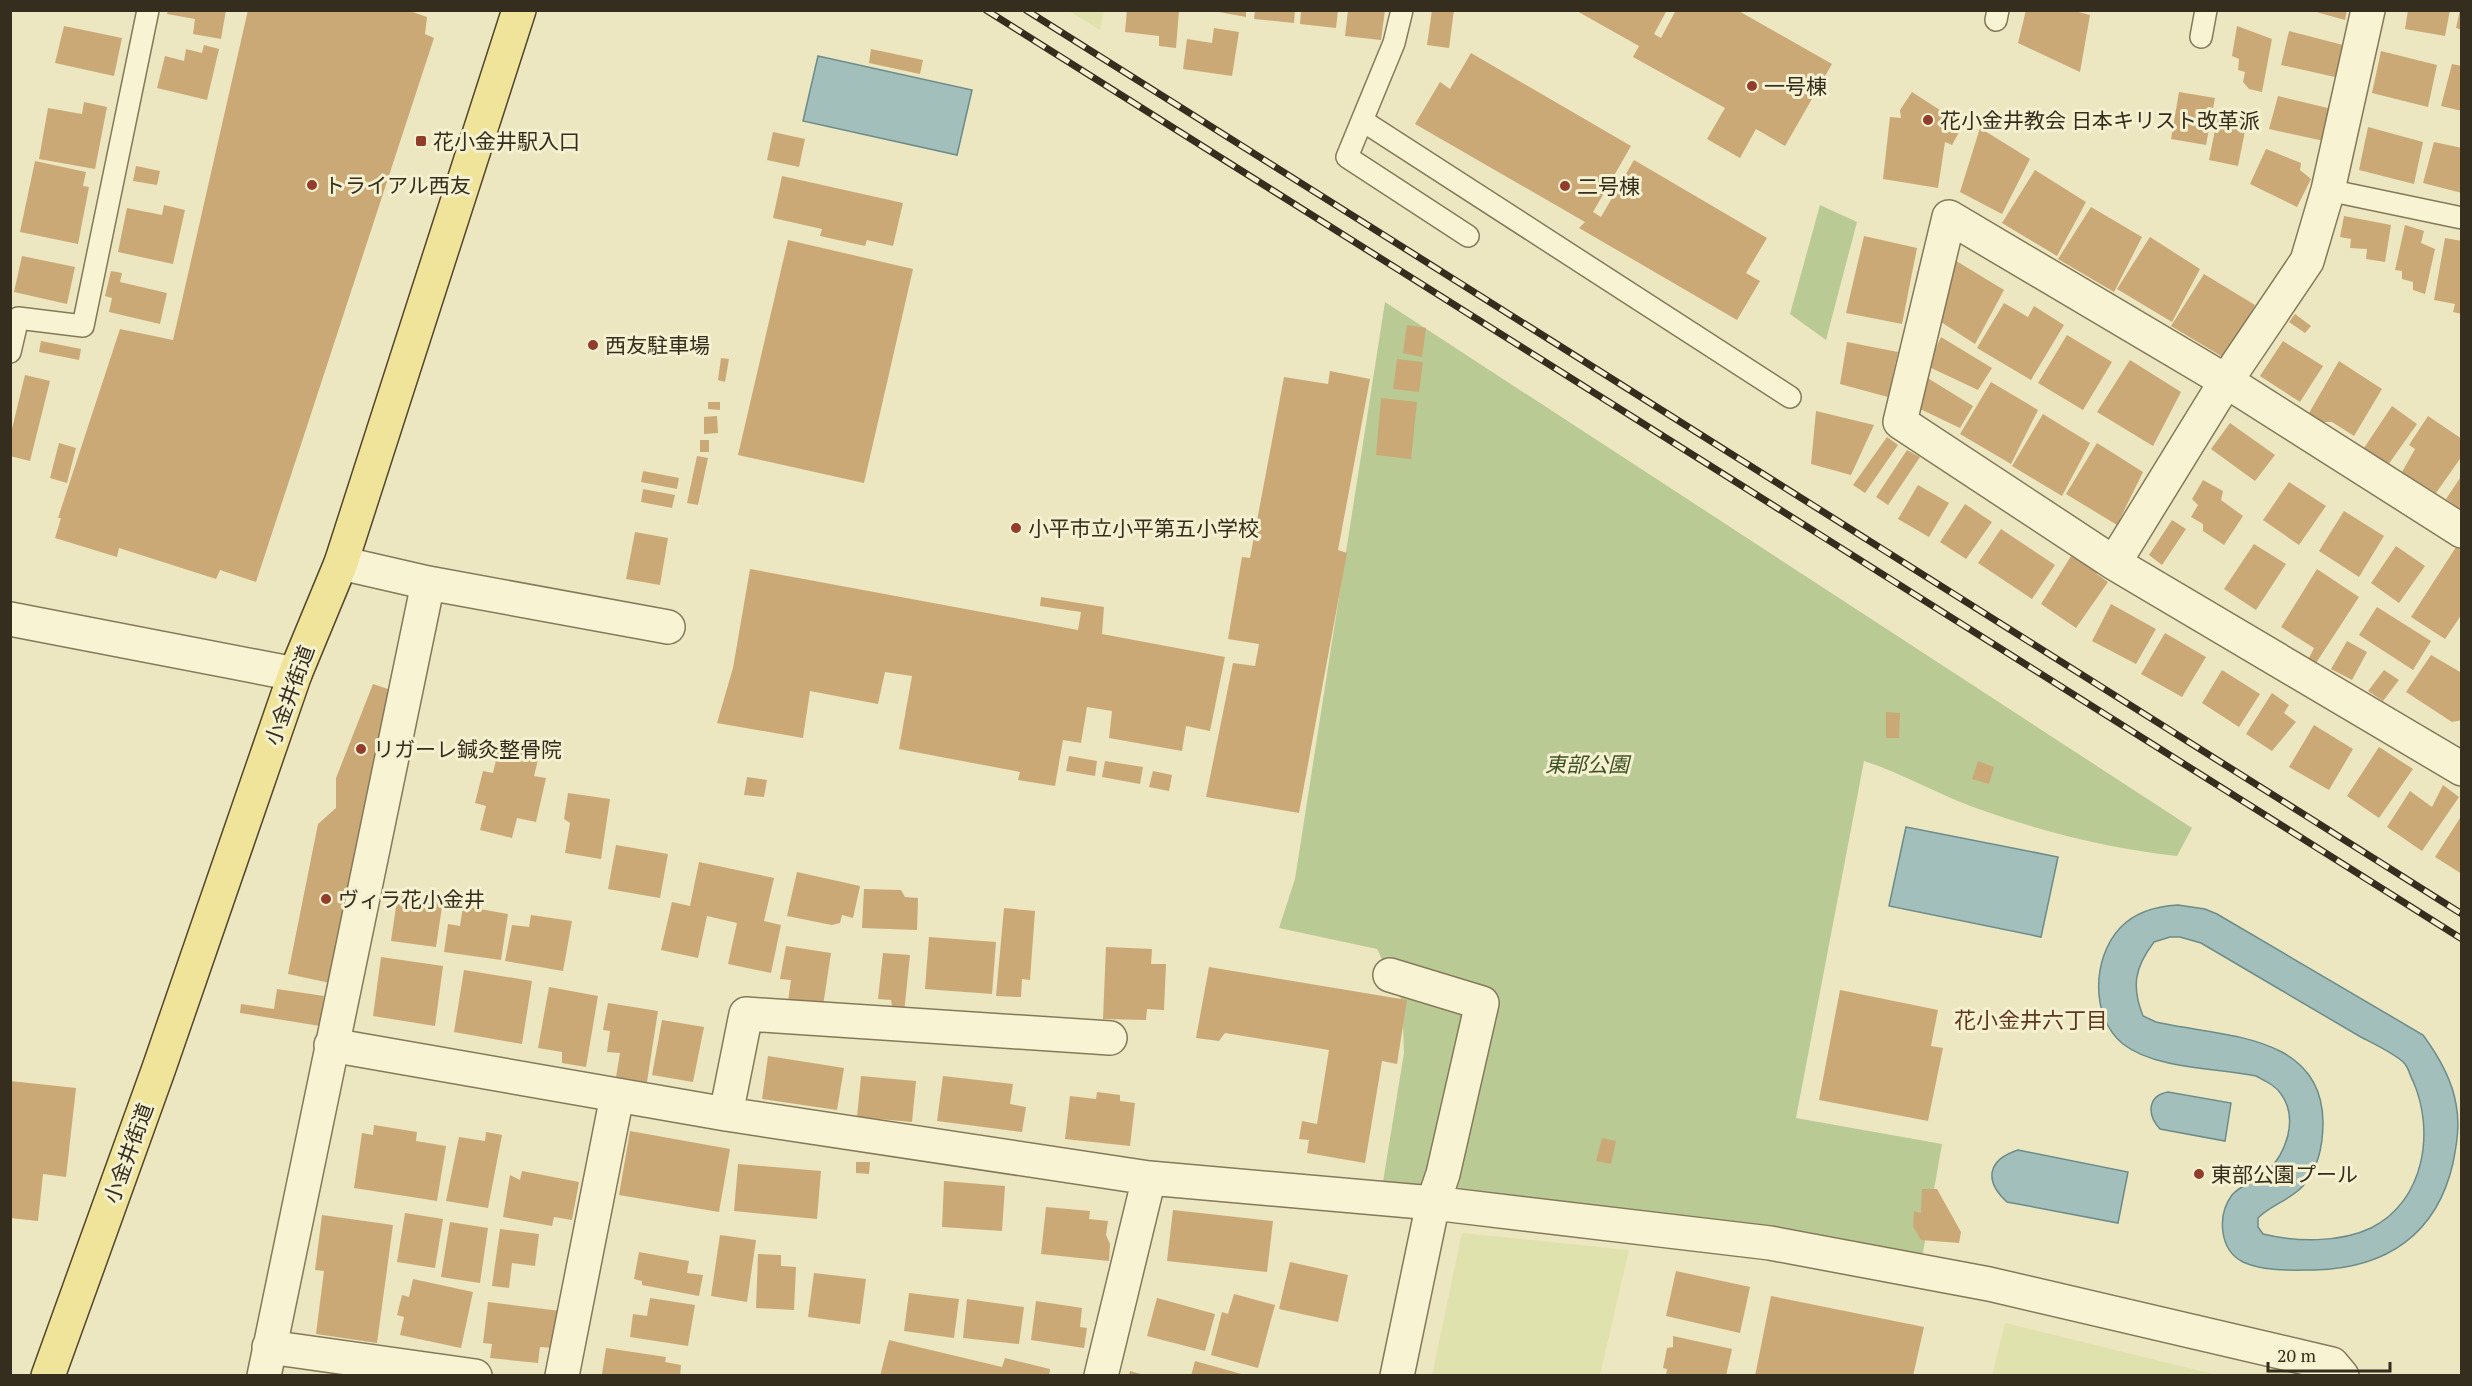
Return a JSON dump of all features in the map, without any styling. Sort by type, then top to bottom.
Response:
[{"type":"main road","name":"小金井街道","points":[[48,1376],[159,1068],[294,674],[341,562],[519,10]]},
{"type":"street","points":[[2115,563],[2226,381],[2307,261],[2328,190],[2368,10]]},
{"type":"street","points":[[2462,531],[2226,381],[1949,217],[1900,422],[2115,563],[2462,769]]},
{"type":"street","points":[[341,562],[428,583],[668,627]]},
{"type":"street","points":[[428,583],[267,1361],[475,1376]]},
{"type":"street","points":[[10,619],[294,674]]},
{"type":"street","points":[[1390,975],[1482,1003],[1443,1174],[1433,1203],[1397,1376]]},
{"type":"street","points":[[726,1114],[746,1014],[1110,1038]]},
{"type":"street","points":[[331,1045],[726,1114],[1149,1178],[1433,1203],[1719,1235],[1989,1284],[2332,1364],[2342,1376]]},
{"type":"street","points":[[562,1376],[617,1096]]},
{"type":"street","points":[[1101,1376],[1149,1178]]},
{"type":"lane","points":[[10,352],[18,318],[83,326],[148,10]]},
{"type":"lane","points":[[1402,10],[1394,43],[1347,157],[1468,236]]},
{"type":"lane","points":[[2201,37],[2206,10]]},
{"type":"lane","points":[[1362,121],[1790,397]]},
{"type":"lane","points":[[2328,190],[2462,218]]},
{"type":"green space","points":[[1069,11],[1104,11],[1100,30]]},
{"type":"green space","points":[[1820,205],[1857,222],[1826,340],[1790,314]]},
{"type":"green space","name":"東部公園","points":[[1385,302],[2192,828],[2177,856],[2099,843],[2023,824],[1973,807],[1864,761],[1796,1118],[1942,1144],[1918,1281],[1759,1253],[1379,1206],[1404,1053],[1402,1001],[1377,949],[1279,928],[1295,879]]},
{"type":"green space","points":[[1462,1233],[1629,1250],[1600,1375],[1432,1375]]},
{"type":"green space","points":[[2005,1323],[2217,1375],[1992,1375]]},
{"type":"water","points":[[818,56],[972,90],[957,155],[803,121]]},
{"type":"water","points":[[1906,827],[2058,857],[2041,937],[1889,906]]},
{"type":"water","points":[[2170,906],[2205,909],[2217,914],[2423,1035],[2428,1042],[2443,1068],[2454,1095],[2458,1119],[2457,1141],[2445,1188],[2435,1209],[2421,1228],[2405,1242],[2386,1254],[2365,1262],[2341,1268],[2315,1270],[2279,1270],[2251,1265],[2243,1262],[2229,1249],[2223,1232],[2227,1203],[2236,1191],[2266,1173],[2279,1156],[2288,1136],[2289,1114],[2281,1094],[2276,1088],[2256,1076],[2169,1063],[2136,1052],[2123,1044],[2112,1032],[2100,1003],[2100,971],[2111,940],[2126,922],[2155,908]],"holes":[[[2170,937],[2180,937],[2201,943],[2390,1053],[2408,1068],[2420,1101],[2424,1142],[2414,1183],[2403,1201],[2389,1216],[2359,1233],[2332,1239],[2289,1239],[2263,1234],[2258,1227],[2258,1218],[2298,1191],[2316,1164],[2323,1130],[2318,1092],[2305,1071],[2287,1055],[2263,1044],[2156,1022],[2143,1016],[2136,986],[2139,968],[2154,942]]]},
{"type":"water","points":[[2168,1092],[2231,1103],[2225,1141],[2160,1129],[2153,1118],[2151,1107],[2156,1098]]},
{"type":"water","points":[[2018,1150],[2128,1172],[2118,1223],[2007,1202],[1995,1186],[1992,1172],[2000,1159]]},
{"type":"building","points":[[168,10],[226,10],[221,39],[193,34],[195,19],[167,14]]},
{"type":"building","points":[[248,10],[407,10],[427,17],[425,34],[434,38],[256,582],[220,570],[216,579],[119,548],[117,557],[55,538],[61,518],[58,518],[120,329],[173,340]]},
{"type":"building","points":[[1127,10],[1179,10],[1176,48],[1159,46],[1159,36],[1125,32]]},
{"type":"building","points":[[1208,10],[1246,10],[1246,17]]},
{"type":"building","points":[[1255,10],[1295,10],[1294,23],[1254,19]]},
{"type":"building","points":[[1301,10],[1338,10],[1336,28],[1300,24]]},
{"type":"building","points":[[1348,10],[1385,10],[1381,40],[1345,36]]},
{"type":"building","points":[[1432,10],[1454,10],[1449,48],[1427,45]]},
{"type":"building","name":"一号棟","points":[[1575,10],[1667,10],[1654,34],[1661,38],[1676,10],[1737,10],[1832,64],[1785,146],[1756,129],[1740,158],[1707,139],[1725,108],[1633,57],[1639,46]]},
{"type":"building","points":[[2026,10],[2071,10],[2090,15],[2080,72],[2018,43]]},
{"type":"building","points":[[2309,10],[2347,10],[2345,20]]},
{"type":"building","points":[[2408,10],[2450,10],[2445,36],[2405,29]]},
{"type":"building","points":[[2460,10],[2462,10],[2462,30],[2456,28]]},
{"type":"building","points":[[64,26],[122,38],[114,76],[55,63]]},
{"type":"building","points":[[2237,26],[2272,39],[2262,92],[2249,89],[2243,82],[2245,72],[2238,70],[2239,59],[2232,56]]},
{"type":"building","points":[[1214,28],[1239,32],[1232,76],[1183,69],[1187,39],[1212,43]]},
{"type":"building","points":[[2289,31],[2343,45],[2335,77],[2281,65]]},
{"type":"building","points":[[204,45],[219,49],[207,100],[157,88],[165,56],[184,61],[186,49],[202,53]]},
{"type":"building","points":[[871,49],[923,60],[920,74],[869,63]]},
{"type":"building","points":[[2381,51],[2437,65],[2428,107],[2372,93]]},
{"type":"building","name":"二号棟","points":[[1471,53],[1631,146],[1593,212],[1601,217],[1634,160],[1767,238],[1746,273],[1760,281],[1737,320],[1579,228],[1585,222],[1415,124],[1440,82],[1450,89]]},
{"type":"building","points":[[2452,64],[2462,66],[2462,111],[2441,106]]},
{"type":"building","points":[[1912,92],[1963,125],[1952,145],[1945,142],[1938,188],[1883,179],[1890,117],[1901,118],[1900,110]]},
{"type":"building","points":[[2179,92],[2215,98],[2206,145],[2171,139]]},
{"type":"building","points":[[2278,96],[2332,109],[2324,141],[2269,129]]},
{"type":"building","points":[[84,102],[107,107],[95,169],[39,159],[48,108],[82,114]]},
{"type":"building","points":[[2219,110],[2248,116],[2238,166],[2209,160]]},
{"type":"building","points":[[2368,127],[2423,142],[2414,184],[2359,170]]},
{"type":"building","points":[[1980,128],[2030,159],[2002,214],[1960,192]]},
{"type":"building","points":[[773,132],[805,139],[799,167],[767,160]]},
{"type":"building","points":[[2434,142],[2462,148],[2462,193],[2423,183]]},
{"type":"building","points":[[2266,149],[2301,163],[2300,170],[2311,179],[2297,207],[2250,184]]},
{"type":"building","points":[[35,161],[86,172],[83,186],[89,187],[78,244],[20,232]]},
{"type":"building","points":[[136,166],[160,171],[157,185],[133,181]]},
{"type":"building","points":[[2035,170],[2086,202],[2057,256],[2002,223]]},
{"type":"building","points":[[782,176],[903,203],[893,246],[867,240],[865,246],[820,236],[822,229],[773,218]]},
{"type":"building","points":[[164,205],[185,210],[173,264],[118,252],[127,208],[162,215]]},
{"type":"building","points":[[2091,207],[2142,237],[2114,292],[2058,259]]},
{"type":"building","points":[[2344,216],[2391,225],[2385,262],[2366,259],[2367,249],[2350,248],[2351,239],[2340,237]]},
{"type":"building","points":[[2405,225],[2424,231],[2421,243],[2435,249],[2425,294],[2413,290],[2413,282],[2402,279],[2402,271],[2395,270]]},
{"type":"building","points":[[1864,236],[1917,248],[1902,324],[1846,313]]},
{"type":"building","points":[[2150,237],[2200,269],[2172,322],[2117,289]]},
{"type":"building","points":[[2445,238],[2462,241],[2462,314],[2453,312],[2455,304],[2434,300]]},
{"type":"building","points":[[788,240],[913,269],[864,483],[738,455]]},
{"type":"building","points":[[22,256],[75,267],[67,304],[14,292]]},
{"type":"building","points":[[1953,259],[2004,290],[1975,344],[1941,322]]},
{"type":"building","points":[[111,271],[122,273],[120,282],[167,293],[160,324],[109,312],[112,298],[105,296]]},
{"type":"building","points":[[2204,274],[2255,305],[2226,359],[2171,326]]},
{"type":"building","points":[[2004,303],[2028,317],[2034,306],[2064,325],[2031,380],[1977,348]]},
{"type":"building","points":[[2295,314],[2311,326],[2305,333],[2289,322]]},
{"type":"building","points":[[1407,325],[1426,328],[1422,357],[1403,353]]},
{"type":"building","points":[[2067,335],[2112,362],[2083,410],[2038,383]]},
{"type":"building","points":[[1941,337],[1992,368],[1978,390],[1927,366]]},
{"type":"building","points":[[41,341],[81,349],[79,360],[39,352]]},
{"type":"building","points":[[2283,341],[2323,366],[2300,402],[2260,376]]},
{"type":"building","points":[[1847,342],[1898,352],[1888,397],[1840,384]]},
{"type":"building","points":[[721,358],[729,359],[725,382],[718,380]]},
{"type":"building","points":[[1397,359],[1423,362],[1419,392],[1393,389]]},
{"type":"building","points":[[2130,360],[2181,392],[2153,446],[2097,412]]},
{"type":"building","points":[[2339,361],[2382,389],[2354,436],[2332,422],[2323,422],[2309,413]]},
{"type":"building","points":[[1330,371],[1370,379],[1338,550],[1347,553],[1299,813],[1206,797],[1233,663],[1255,666],[1259,644],[1228,639],[1242,557],[1250,558],[1284,377],[1328,384]]},
{"type":"building","points":[[25,375],[50,381],[30,461],[10,456],[10,437]]},
{"type":"building","points":[[1926,377],[1973,406],[1960,428],[1914,406]]},
{"type":"building","points":[[1991,382],[2038,410],[2011,464],[1960,434]]},
{"type":"building","points":[[1381,398],[1417,402],[1411,459],[1376,455]]},
{"type":"building","points":[[708,402],[720,402],[720,410],[708,409]]},
{"type":"building","points":[[2392,406],[2417,424],[2388,465],[2364,448]]},
{"type":"building","points":[[1816,411],[1874,425],[1851,475],[1811,464]]},
{"type":"building","points":[[2043,414],[2090,443],[2062,496],[2012,466]]},
{"type":"building","points":[[717,416],[718,433],[704,434],[704,417]]},
{"type":"building","points":[[2428,416],[2462,439],[2462,456],[2436,493],[2402,472],[2415,449],[2409,445]]},
{"type":"building","points":[[2230,423],[2275,455],[2255,481],[2211,449]]},
{"type":"building","points":[[1887,437],[1898,445],[1865,493],[1853,485]]},
{"type":"building","points":[[700,440],[709,440],[709,452],[700,452]]},
{"type":"building","points":[[59,443],[76,448],[67,483],[50,478]]},
{"type":"building","points":[[2097,443],[2143,472],[2117,525],[2066,494]]},
{"type":"building","points":[[1907,450],[1920,457],[1888,505],[1876,497]]},
{"type":"building","points":[[697,456],[708,458],[698,505],[687,503]]},
{"type":"building","points":[[643,471],[679,478],[677,489],[641,482]]},
{"type":"building","points":[[2462,475],[2462,506],[2460,509],[2446,499]]},
{"type":"building","points":[[2203,480],[2223,491],[2221,500],[2243,516],[2224,545],[2203,531],[2203,524],[2191,517],[2198,505],[2192,499]]},
{"type":"building","points":[[2289,482],[2326,506],[2299,545],[2263,520]]},
{"type":"building","points":[[1918,485],[1949,503],[1929,537],[1898,519]]},
{"type":"building","points":[[643,489],[675,495],[672,508],[641,502]]},
{"type":"building","points":[[1965,504],[1992,522],[1966,559],[1940,542]]},
{"type":"building","points":[[2344,511],[2384,536],[2359,577],[2319,551]]},
{"type":"building","points":[[2172,520],[2186,529],[2162,565],[2149,555]]},
{"type":"building","points":[[2001,529],[2055,565],[2032,599],[1978,563]]},
{"type":"building","points":[[635,532],[668,538],[660,585],[626,579]]},
{"type":"building","points":[[2254,544],[2286,564],[2256,610],[2224,589]]},
{"type":"building","points":[[2396,546],[2425,566],[2399,603],[2371,583]]},
{"type":"building","points":[[2456,547],[2462,551],[2462,614],[2445,639],[2411,617]]},
{"type":"building","points":[[2073,553],[2095,566],[2097,574],[2108,582],[2076,628],[2041,604]]},
{"type":"building","points":[[750,569],[1078,630],[1081,612],[1040,606],[1041,597],[1104,607],[1102,634],[1225,657],[1210,731],[1186,726],[1182,751],[1109,738],[1112,711],[1087,707],[1081,743],[1063,740],[1055,786],[1018,780],[1020,772],[899,749],[912,676],[885,672],[878,704],[810,691],[803,738],[717,723],[733,668]]},
{"type":"building","points":[[2317,569],[2359,597],[2316,663],[2309,658],[2314,648],[2281,627]]},
{"type":"building","points":[[2111,604],[2156,629],[2136,664],[2092,641]]},
{"type":"building","points":[[2377,607],[2431,641],[2413,670],[2359,635]]},
{"type":"building","points":[[2165,633],[2206,657],[2182,697],[2141,674]]},
{"type":"building","points":[[2347,641],[2367,652],[2352,680],[2331,669]]},
{"type":"building","points":[[2431,655],[2462,673],[2462,720],[2452,722],[2406,692]]},
{"type":"building","points":[[2222,670],[2260,694],[2239,727],[2202,703]]},
{"type":"building","points":[[2384,670],[2399,680],[2383,701],[2368,691]]},
{"type":"building","name":"ヴィラ花小金井","points":[[373,684],[394,691],[330,983],[288,974],[318,824],[336,808],[336,778]]},
{"type":"building","points":[[2272,693],[2289,705],[2284,713],[2296,722],[2272,751],[2246,734]]},
{"type":"building","points":[[1886,712],[1900,713],[1899,738],[1886,738]]},
{"type":"building","points":[[2314,725],[2353,749],[2329,790],[2289,767]]},
{"type":"building","points":[[500,743],[540,752],[534,776],[546,778],[536,822],[517,818],[512,838],[480,830],[486,806],[475,803],[483,771],[493,773]]},
{"type":"building","points":[[2379,747],[2413,769],[2379,818],[2347,796]]},
{"type":"building","points":[[1069,756],[1097,761],[1095,776],[1066,771]]},
{"type":"building","points":[[1105,761],[1143,767],[1140,784],[1102,777]]},
{"type":"building","points":[[1978,761],[1994,767],[1989,784],[1972,779]]},
{"type":"building","points":[[1153,771],[1172,775],[1169,791],[1149,787]]},
{"type":"building","points":[[747,777],[767,780],[764,797],[744,795]]},
{"type":"building","points":[[2443,785],[2459,797],[2422,851],[2387,827],[2410,791],[2432,807]]},
{"type":"building","points":[[568,793],[610,799],[601,859],[565,853],[570,823],[564,819]]},
{"type":"building","points":[[2462,815],[2462,874],[2435,857]]},
{"type":"building","points":[[616,845],[668,854],[660,898],[608,889]]},
{"type":"building","points":[[699,862],[774,878],[764,921],[781,925],[771,973],[728,964],[737,923],[707,916],[698,958],[661,950],[672,902],[690,906]]},
{"type":"building","points":[[797,872],[860,886],[853,918],[842,915],[840,923],[832,925],[787,916]]},
{"type":"building","points":[[864,889],[901,890],[905,897],[918,898],[917,930],[862,928]]},
{"type":"building","points":[[398,893],[443,900],[436,947],[391,941]]},
{"type":"building","points":[[463,906],[508,914],[501,960],[444,952],[448,924],[460,926]]},
{"type":"building","points":[[1004,908],[1035,911],[1030,980],[1022,979],[1021,997],[996,996]]},
{"type":"building","points":[[531,915],[572,921],[563,971],[505,961],[512,925],[529,927]]},
{"type":"building","points":[[929,937],[996,942],[992,994],[925,989]]},
{"type":"building","points":[[786,946],[831,953],[823,1006],[788,1001],[791,980],[780,979]]},
{"type":"building","points":[[1106,947],[1152,949],[1151,964],[1166,964],[1164,1010],[1147,1009],[1146,1020],[1103,1019]]},
{"type":"building","points":[[883,953],[910,955],[904,1013],[893,1012],[891,1000],[878,999]]},
{"type":"building","points":[[381,957],[443,966],[435,1026],[373,1016]]},
{"type":"building","points":[[1209,967],[1407,1000],[1397,1064],[1382,1061],[1365,1163],[1307,1153],[1309,1140],[1299,1139],[1302,1121],[1317,1124],[1329,1050],[1225,1033],[1219,1041],[1196,1038]]},
{"type":"building","points":[[464,970],[532,981],[522,1044],[454,1032]]},
{"type":"building","points":[[549,987],[598,996],[586,1067],[562,1063],[562,1052],[538,1048]]},
{"type":"building","points":[[277,989],[324,996],[320,1026],[240,1013],[241,1004],[274,1009]]},
{"type":"building","points":[[1840,990],[1938,1010],[1931,1046],[1943,1048],[1928,1121],[1819,1100]]},
{"type":"building","points":[[608,1003],[658,1011],[647,1082],[616,1077],[620,1053],[607,1052],[610,1031],[603,1030]]},
{"type":"building","points":[[662,1020],[704,1027],[693,1082],[652,1075]]},
{"type":"building","points":[[768,1056],[844,1068],[837,1110],[762,1099]]},
{"type":"building","points":[[861,1076],[916,1081],[912,1122],[857,1117]]},
{"type":"building","points":[[943,1076],[1013,1084],[1010,1104],[1026,1107],[1022,1132],[937,1121]]},
{"type":"building","points":[[10,1081],[76,1088],[66,1177],[43,1174],[38,1221],[10,1218]]},
{"type":"building","points":[[1097,1092],[1120,1095],[1120,1101],[1135,1103],[1130,1146],[1065,1139],[1070,1096],[1096,1099]]},
{"type":"building","points":[[374,1125],[417,1132],[416,1141],[446,1146],[437,1201],[354,1188],[362,1133],[373,1135]]},
{"type":"building","points":[[630,1131],[730,1149],[719,1212],[619,1195]]},
{"type":"building","points":[[486,1132],[502,1135],[488,1208],[446,1201],[459,1137],[485,1141]]},
{"type":"building","points":[[1602,1138],[1616,1141],[1611,1164],[1596,1161]]},
{"type":"building","points":[[856,1162],[870,1162],[869,1174],[856,1173]]},
{"type":"building","points":[[738,1164],[821,1171],[817,1219],[734,1211]]},
{"type":"building","points":[[522,1171],[579,1182],[572,1220],[554,1217],[552,1226],[503,1217],[510,1175],[520,1180]]},
{"type":"building","points":[[944,1181],[1005,1186],[1002,1231],[942,1227]]},
{"type":"building","points":[[1922,1189],[1937,1189],[1961,1232],[1959,1243],[1921,1240],[1913,1226],[1914,1211],[1921,1213]]},
{"type":"building","points":[[1046,1207],[1090,1211],[1089,1219],[1108,1221],[1106,1235],[1110,1244],[1109,1261],[1041,1254]]},
{"type":"building","points":[[1173,1210],[1273,1221],[1267,1272],[1167,1261]]},
{"type":"building","points":[[405,1213],[443,1219],[435,1268],[397,1262]]},
{"type":"building","points":[[322,1215],[393,1225],[377,1343],[316,1334],[324,1271],[315,1270]]},
{"type":"building","points":[[450,1222],[488,1228],[480,1283],[441,1277]]},
{"type":"building","points":[[500,1229],[539,1234],[535,1266],[512,1263],[509,1288],[492,1286]]},
{"type":"building","points":[[720,1235],[756,1240],[747,1302],[711,1296]]},
{"type":"building","points":[[639,1252],[689,1261],[687,1273],[703,1275],[699,1296],[642,1285],[642,1281],[634,1279]]},
{"type":"building","points":[[758,1254],[781,1255],[781,1266],[796,1267],[794,1310],[756,1308]]},
{"type":"building","points":[[1290,1262],[1348,1275],[1338,1322],[1279,1309]]},
{"type":"building","points":[[1676,1271],[1750,1287],[1740,1333],[1666,1316]]},
{"type":"building","points":[[814,1273],[866,1279],[860,1324],[808,1317]]},
{"type":"building","points":[[413,1279],[473,1292],[461,1348],[400,1335],[404,1317],[397,1315],[402,1295],[409,1297]]},
{"type":"building","points":[[909,1293],[959,1299],[954,1338],[904,1331]]},
{"type":"building","points":[[1234,1294],[1275,1305],[1258,1368],[1211,1355],[1222,1312],[1228,1314]]},
{"type":"building","points":[[1771,1296],[1924,1327],[1913,1376],[1755,1376]]},
{"type":"building","points":[[650,1298],[695,1305],[688,1346],[630,1337],[633,1314],[647,1316]]},
{"type":"building","points":[[1157,1298],[1215,1314],[1205,1351],[1147,1336]]},
{"type":"building","points":[[967,1299],[1024,1307],[1019,1344],[963,1338]]},
{"type":"building","points":[[1036,1301],[1082,1308],[1080,1327],[1087,1328],[1084,1348],[1031,1340]]},
{"type":"building","points":[[488,1302],[560,1311],[556,1348],[540,1347],[538,1363],[490,1358],[492,1344],[483,1343]]},
{"type":"building","points":[[1673,1336],[1732,1349],[1726,1376],[1666,1376],[1667,1369],[1663,1368],[1667,1348],[1673,1347]]},
{"type":"building","points":[[889,1340],[1002,1367],[1005,1358],[1050,1369],[1049,1376],[880,1376]]},
{"type":"building","points":[[606,1348],[666,1357],[665,1362],[681,1365],[680,1376],[602,1374]]},
{"type":"building","points":[[1195,1361],[1245,1375],[1245,1376],[1191,1376]]},
{"type":"building","points":[[1130,1371],[1144,1375],[1144,1376],[1129,1376]]},
{"type":"railway","points":[[986,10],[2462,939]]},
{"type":"railway","points":[[1026,10],[2462,914]]},
{"type":"place","name":"一号棟","points":[[1752,86]]},
{"type":"place","name":"花小金井教会 日本キリスト改革派","points":[[1928,120]]},
{"type":"place","name":"花小金井駅入口","points":[[421,141]]},
{"type":"place","name":"トライアル西友","points":[[312,185]]},
{"type":"place","name":"二号棟","points":[[1565,186]]},
{"type":"place","name":"西友駐車場","points":[[593,345]]},
{"type":"place","name":"小平市立小平第五小学校","points":[[1016,528]]},
{"type":"place","name":"リガーレ鍼灸整骨院","points":[[361,749]]},
{"type":"place","name":"ヴィラ花小金井","points":[[326,899]]},
{"type":"place","name":"東部公園プール","points":[[2199,1174]]},
{"type":"district","name":"花小金井六丁目","points":[[2031,1019]]}]
